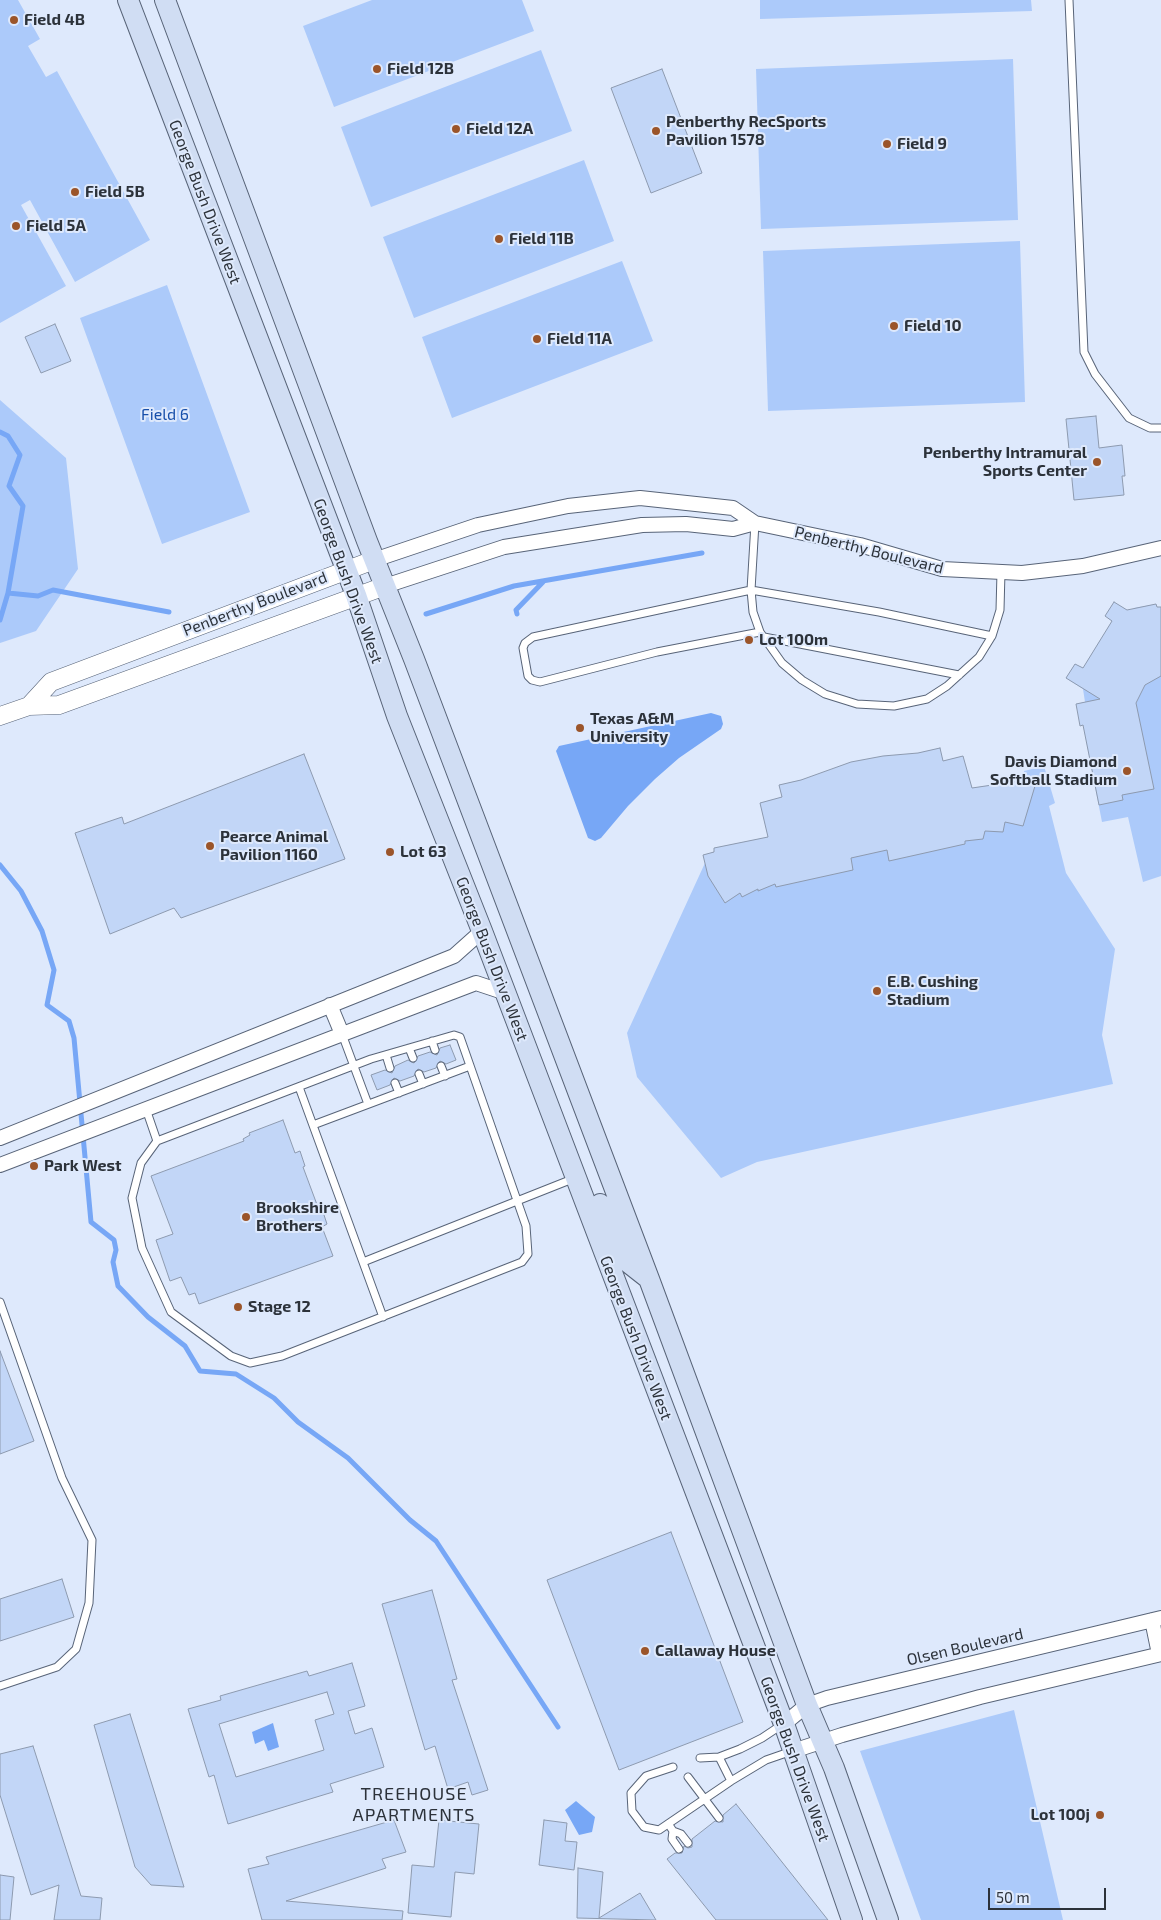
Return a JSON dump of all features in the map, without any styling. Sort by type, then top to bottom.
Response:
[{"type":"main road","name":"George Bush Drive West","points":[[128,0],[356,595],[397,716],[482,931],[784,1724],[852,1920]]},
{"type":"main road","name":"George Bush Drive West","points":[[165,0],[374,560],[414,659],[649,1279],[807,1705],[823,1740],[888,1920]]},
{"type":"main road","points":[[576,1178],[586,1176],[589,1179],[620,1256],[649,1279]]},
{"type":"street","name":"Penberthy Boulevard","points":[[28,706],[51,682],[346,570],[478,525],[568,506],[640,498],[733,508],[755,523],[860,545],[942,569],[1022,573],[1083,566],[1161,548]]},
{"type":"street","name":"Penberthy Boulevard","points":[[2,715],[28,706],[60,705],[356,595],[504,547],[642,525],[686,524],[733,529],[755,523]]},
{"type":"street","points":[[0,1138],[454,956],[482,931]]},
{"type":"street","points":[[0,1165],[476,983],[506,994]]},
{"type":"street","points":[[330,1005],[342,1034]]},
{"type":"street","points":[[793,1751],[823,1740],[980,1697],[1160,1654],[1157,1619]]},
{"type":"street","name":"Olsen Boulevard","points":[[784,1724],[807,1705],[837,1695],[1157,1619]]},
{"type":"lane","points":[[1069,0],[1082,341],[1084,352],[1094,374],[1129,418],[1150,428],[1161,428]]},
{"type":"lane","points":[[755,523],[751,590],[753,612],[762,635],[782,663],[802,680],[825,694],[857,704],[894,706],[927,699],[979,657],[992,636],[1000,610],[1001,572]]},
{"type":"lane","points":[[959,675],[762,635],[657,652],[540,682],[532,680],[527,673],[523,646],[533,637],[751,590],[879,612],[992,636]]},
{"type":"lane","points":[[342,1034],[368,1104]]},
{"type":"lane","points":[[454,1035],[460,1037],[526,1226],[528,1254],[522,1262],[282,1356],[250,1363],[231,1356],[171,1312],[142,1248],[132,1198],[141,1163],[157,1141],[386,1055],[454,1035]]},
{"type":"lane","points":[[432,1042],[435,1050]]},
{"type":"lane","points":[[409,1048],[413,1058]]},
{"type":"lane","points":[[386,1055],[390,1068]]},
{"type":"lane","points":[[441,1066],[445,1076]]},
{"type":"lane","points":[[313,1125],[470,1066]]},
{"type":"lane","points":[[419,1074],[423,1084]]},
{"type":"lane","points":[[395,1082],[399,1093]]},
{"type":"lane","points":[[298,1087],[383,1316]]},
{"type":"lane","points":[[146,1109],[157,1141]]},
{"type":"lane","points":[[363,1262],[576,1178]]},
{"type":"lane","points":[[0,1302],[62,1478],[92,1540],[89,1603],[76,1649],[57,1667],[0,1686]]},
{"type":"lane","points":[[700,1758],[719,1757],[762,1738],[784,1724]]},
{"type":"lane","points":[[673,1767],[646,1776],[631,1793],[632,1811],[644,1827],[659,1830],[671,1828],[703,1799],[731,1781],[766,1760],[793,1751]]},
{"type":"lane","points":[[719,1757],[731,1781]]},
{"type":"lane","points":[[688,1777],[719,1818]]},
{"type":"lane","points":[[671,1828],[681,1834],[688,1843]]},
{"type":"lane","points":[[671,1828],[672,1839],[679,1849]]},
{"type":"green space","name":"Field 5B","points":[[0,0],[18,0],[40,39],[28,46],[46,77],[57,71],[150,240],[75,282],[30,200],[21,205],[66,286],[0,323]]},
{"type":"green space","name":"Field 12B","points":[[372,0],[522,0],[534,31],[334,107],[303,26]]},
{"type":"green space","points":[[760,0],[1031,0],[1032,11],[760,19]]},
{"type":"green space","name":"Field 12A","points":[[541,50],[572,131],[371,207],[341,127]]},
{"type":"green space","name":"Field 9","points":[[1013,59],[1018,220],[761,229],[756,69]]},
{"type":"green space","name":"Field 11B","points":[[584,160],[614,241],[414,318],[383,237]]},
{"type":"green space","name":"Field 10","points":[[1020,241],[1025,402],[768,411],[763,251]]},
{"type":"green space","name":"Field 11A","points":[[622,261],[653,341],[452,418],[422,337]]},
{"type":"green space","name":"Field 6","points":[[167,285],[250,512],[162,544],[80,318]]},
{"type":"green space","points":[[0,400],[66,458],[78,569],[36,631],[0,643]]},
{"type":"green space","name":"Davis Diamond Softball Stadium","points":[[1114,602],[1130,612],[1134,611],[1134,608],[1156,604],[1157,607],[1161,607],[1161,876],[1143,882],[1128,817],[1102,822],[1083,725],[1076,704],[1085,702],[1083,689],[1066,678],[1075,664],[1083,668],[1112,621],[1105,616]]},
{"type":"green space","name":"E.B. Cushing Stadium","points":[[940,748],[943,761],[963,757],[972,788],[1026,780],[1024,771],[1044,766],[1055,803],[1049,806],[1066,873],[1115,949],[1102,1035],[1113,1084],[757,1162],[721,1178],[637,1077],[627,1033],[705,863],[703,855],[714,852],[714,848],[768,837],[760,803],[782,797],[779,785]]},
{"type":"green space","points":[[1014,1710],[1063,1920],[921,1920],[860,1751]]},
{"type":"shaded area","points":[[711,713],[721,716],[723,724],[721,729],[679,758],[655,779],[628,806],[601,838],[595,841],[588,838],[556,751],[559,746]]},
{"type":"shaded area","points":[[273,1723],[279,1747],[268,1751],[264,1740],[255,1744],[252,1732]]},
{"type":"shaded area","points":[[576,1801],[595,1817],[592,1832],[579,1835],[565,1810]]},
{"type":"building","name":"Penberthy RecSports Pavilion 1578","points":[[662,69],[702,173],[651,193],[611,88]]},
{"type":"building","points":[[55,324],[71,361],[41,373],[25,337]]},
{"type":"building","name":"Penberthy Intramural Sports Center","points":[[1096,416],[1099,448],[1122,445],[1125,476],[1122,476],[1124,495],[1074,500],[1066,419]]},
{"type":"building","name":"Davis Diamond Softball Stadium","points":[[1114,602],[1127,610],[1156,604],[1157,607],[1161,607],[1161,676],[1145,685],[1136,703],[1154,789],[1122,795],[1123,800],[1099,805],[1083,725],[1080,726],[1076,704],[1100,699],[1066,678],[1075,664],[1083,668],[1112,621],[1105,616]]},
{"type":"building","points":[[940,748],[943,761],[963,756],[972,788],[1026,780],[1038,776],[1023,826],[1005,822],[1003,832],[985,831],[983,839],[965,841],[965,844],[889,861],[887,850],[851,858],[853,870],[776,887],[775,884],[758,891],[758,889],[742,897],[740,893],[725,903],[708,876],[703,855],[714,852],[714,848],[768,837],[760,803],[782,797],[779,785],[801,780],[851,762],[883,756],[918,753]]},
{"type":"building","name":"Pearce Animal Pavilion 1160","points":[[304,754],[345,859],[181,918],[174,908],[110,934],[75,833],[122,817],[124,824]]},
{"type":"building","points":[[450,1045],[456,1060],[446,1064],[440,1061],[436,1068],[424,1072],[418,1069],[414,1076],[400,1081],[394,1078],[390,1085],[377,1090],[371,1075],[385,1070],[392,1073],[395,1066],[408,1060],[414,1063],[418,1056],[430,1052],[437,1055],[440,1048]]},
{"type":"building","name":"Brookshire Brothers","points":[[283,1120],[295,1153],[300,1151],[305,1166],[303,1167],[319,1210],[322,1209],[327,1224],[322,1227],[333,1256],[199,1304],[195,1293],[189,1295],[181,1277],[170,1281],[156,1240],[173,1234],[151,1176],[244,1141],[243,1139],[250,1135],[249,1133]]},
{"type":"building","points":[[0,1351],[34,1441],[0,1454]]},
{"type":"building","name":"Callaway House","points":[[671,1532],[743,1722],[619,1770],[547,1580]]},
{"type":"building","points":[[62,1579],[74,1617],[0,1641],[0,1599]]},
{"type":"building","points":[[432,1590],[457,1679],[452,1680],[488,1790],[472,1795],[468,1782],[448,1789],[435,1746],[425,1750],[382,1604]]},
{"type":"building","points":[[352,1663],[365,1706],[348,1711],[355,1734],[372,1728],[384,1767],[330,1784],[333,1792],[228,1824],[214,1775],[209,1777],[188,1709],[221,1700],[220,1696],[307,1671],[309,1676]],"holes":[[[327,1692],[334,1714],[315,1720],[324,1750],[236,1777],[219,1724]]]},
{"type":"building","points":[[130,1714],[184,1887],[151,1885],[135,1867],[94,1725]]},
{"type":"building","points":[[33,1746],[81,1896],[102,1898],[100,1920],[54,1920],[59,1885],[31,1895],[0,1795],[0,1754]]},
{"type":"building","points":[[736,1804],[828,1920],[716,1920],[667,1859],[675,1853],[682,1853],[684,1846],[692,1847],[692,1839],[715,1821],[723,1822],[723,1815]]},
{"type":"building","points":[[394,1820],[406,1852],[382,1859],[386,1868],[286,1901],[403,1911],[402,1920],[262,1920],[248,1869],[269,1864],[266,1857]]},
{"type":"building","points":[[439,1820],[479,1824],[474,1874],[455,1872],[451,1917],[408,1913],[412,1865],[434,1867]]},
{"type":"building","points":[[544,1820],[567,1823],[565,1841],[577,1842],[574,1870],[539,1865]]},
{"type":"building","points":[[578,1868],[603,1872],[599,1918],[640,1893],[656,1920],[577,1918]]},
{"type":"building","points":[[0,1875],[14,1877],[10,1920],[0,1920]]},
{"type":"waterway","points":[[0,432],[8,436],[20,455],[9,486],[23,506],[8,593],[0,620]]},
{"type":"waterway","points":[[426,614],[514,586],[702,553]]},
{"type":"waterway","points":[[517,614],[516,610],[544,581]]},
{"type":"waterway","points":[[8,593],[38,596],[53,590],[169,612]]},
{"type":"waterway","points":[[0,865],[21,891],[42,931],[54,970],[47,1005],[69,1021],[74,1038],[91,1222],[114,1240],[116,1250],[113,1262],[118,1286],[148,1317],[185,1346],[200,1371],[236,1374],[274,1398],[298,1422],[348,1458],[410,1520],[436,1541],[558,1727]]},
{"type":"place","name":"Field 4B","points":[[14,20]]},
{"type":"place","name":"Field 12B","points":[[377,69]]},
{"type":"place","name":"Field 12A","points":[[456,129]]},
{"type":"place","name":"Penberthy RecSports Pavilion 1578","points":[[656,131]]},
{"type":"place","name":"Field 9","points":[[887,144]]},
{"type":"place","name":"Field 5B","points":[[75,192]]},
{"type":"place","name":"Field 5A","points":[[16,226]]},
{"type":"place","name":"Field 11B","points":[[499,239]]},
{"type":"place","name":"Field 10","points":[[894,326]]},
{"type":"place","name":"Field 11A","points":[[537,339]]},
{"type":"place","name":"Penberthy Intramural Sports Center","points":[[1097,462]]},
{"type":"place","name":"Lot 100m","points":[[749,640]]},
{"type":"place","name":"Texas A&M University","points":[[580,728]]},
{"type":"place","name":"Davis Diamond Softball Stadium","points":[[1127,771]]},
{"type":"place","name":"Pearce Animal Pavilion 1160","points":[[210,846]]},
{"type":"place","name":"Lot 63","points":[[390,852]]},
{"type":"place","name":"E.B. Cushing Stadium","points":[[877,991]]},
{"type":"place","name":"Park West","points":[[34,1166]]},
{"type":"place","name":"Brookshire Brothers","points":[[246,1217]]},
{"type":"place","name":"Stage 12","points":[[238,1307]]},
{"type":"place","name":"Callaway House","points":[[645,1651]]},
{"type":"place","name":"Lot 100j","points":[[1100,1815]]},
{"type":"district","name":"TREEHOUSE APARTMENTS","points":[[414,1804]]}]
